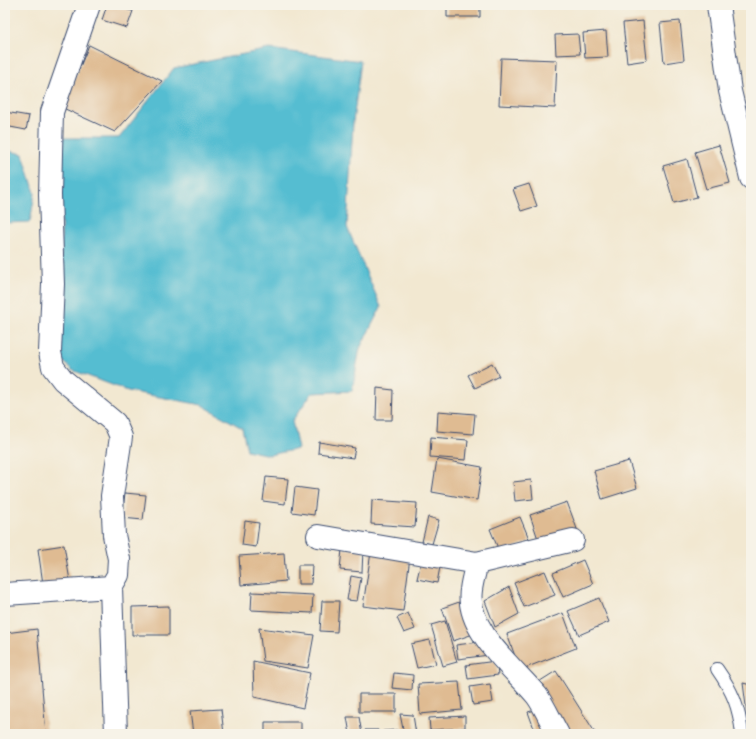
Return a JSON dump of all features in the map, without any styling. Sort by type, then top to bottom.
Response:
[{"type":"street","points":[[89,5],[52,112],[50,195],[53,284],[50,352],[53,367],[63,380],[115,423],[121,438],[112,496],[114,535],[119,559],[118,575],[111,587],[116,734]]},
{"type":"street","points":[[718,5],[730,92],[751,178]]},
{"type":"street","points":[[318,536],[477,563],[573,540]]},
{"type":"street","points":[[477,563],[470,590],[473,613],[479,626],[499,654],[538,697],[558,734]]},
{"type":"street","points":[[5,594],[111,587]]},
{"type":"lane","points":[[717,669],[730,687],[739,710],[742,734]]},
{"type":"water","points":[[269,49],[361,61],[353,122],[347,227],[381,307],[360,348],[352,391],[312,393],[292,421],[298,449],[269,455],[247,450],[242,428],[202,405],[128,391],[72,370],[54,352],[61,265],[62,138],[119,138],[174,68]]},
{"type":"water","points":[[5,150],[23,154],[35,193],[30,222],[5,223]]},
{"type":"building","points":[[107,5],[133,11],[127,28],[102,20]]},
{"type":"building","points":[[447,5],[480,5],[480,17],[447,17]]},
{"type":"building","points":[[643,21],[647,60],[627,63],[623,23]]},
{"type":"building","points":[[680,21],[684,60],[664,63],[660,23]]},
{"type":"building","points":[[606,31],[608,57],[585,58],[583,33]]},
{"type":"building","points":[[578,34],[580,54],[556,55],[555,35]]},
{"type":"building","points":[[89,45],[162,81],[115,132],[63,108]]},
{"type":"building","points":[[501,58],[557,60],[555,108],[499,105]]},
{"type":"building","points":[[5,112],[29,116],[26,130],[5,126]]},
{"type":"building","points":[[719,145],[730,183],[706,189],[695,152]]},
{"type":"building","points":[[687,159],[697,197],[674,203],[663,166]]},
{"type":"building","points":[[529,184],[537,206],[521,211],[513,189]]},
{"type":"building","points":[[492,363],[499,376],[475,388],[468,375]]},
{"type":"building","points":[[377,388],[393,390],[392,420],[376,420]]},
{"type":"building","points":[[438,411],[475,414],[473,434],[437,431]]},
{"type":"building","points":[[431,437],[468,440],[466,460],[430,457]]},
{"type":"building","points":[[319,442],[355,448],[353,458],[318,453]]},
{"type":"building","points":[[437,459],[482,467],[477,500],[432,492]]},
{"type":"building","points":[[629,461],[637,488],[602,499],[594,471]]},
{"type":"building","points":[[266,477],[288,479],[285,504],[263,501]]},
{"type":"building","points":[[531,480],[533,499],[515,501],[513,482]]},
{"type":"building","points":[[295,487],[317,490],[314,515],[292,512]]},
{"type":"building","points":[[125,493],[146,495],[143,520],[122,518]]},
{"type":"building","points":[[372,500],[417,503],[415,527],[371,524]]},
{"type":"building","points":[[567,502],[577,529],[539,542],[530,515]]},
{"type":"building","points":[[428,517],[439,520],[432,544],[422,542]]},
{"type":"building","points":[[520,517],[530,541],[500,553],[490,529]]},
{"type":"building","points":[[245,521],[259,523],[256,547],[242,545]]},
{"type":"building","points":[[64,545],[71,587],[44,591],[38,549]]},
{"type":"building","points":[[342,549],[363,550],[362,572],[340,570]]},
{"type":"building","points":[[371,552],[410,557],[403,611],[363,606]]},
{"type":"building","points":[[284,553],[286,581],[241,585],[239,556]]},
{"type":"building","points":[[583,560],[593,584],[563,597],[553,573]]},
{"type":"building","points":[[421,562],[440,567],[437,583],[417,579]]},
{"type":"building","points":[[298,565],[312,565],[311,584],[298,584]]},
{"type":"building","points":[[545,571],[555,595],[524,607],[514,583]]},
{"type":"building","points":[[351,576],[361,578],[357,601],[347,600]]},
{"type":"building","points":[[509,587],[519,614],[495,627],[485,601]]},
{"type":"building","points":[[252,592],[313,595],[312,613],[251,610]]},
{"type":"building","points":[[599,598],[609,622],[579,635],[568,611]]},
{"type":"building","points":[[468,599],[479,632],[453,641],[442,608]]},
{"type":"building","points":[[322,601],[339,601],[337,632],[320,631]]},
{"type":"building","points":[[169,606],[169,635],[132,635],[132,607]]},
{"type":"building","points":[[408,613],[415,629],[404,633],[397,618]]},
{"type":"building","points":[[563,613],[576,648],[520,670],[507,634]]},
{"type":"building","points":[[445,621],[457,662],[443,666],[431,625]]},
{"type":"building","points":[[259,628],[314,635],[308,668],[263,661]]},
{"type":"building","points":[[37,629],[46,734],[5,734],[5,633]]},
{"type":"building","points":[[430,640],[436,664],[417,668],[411,644]]},
{"type":"building","points":[[487,641],[489,655],[458,659],[456,645]]},
{"type":"building","points":[[253,661],[310,673],[303,708],[254,697]]},
{"type":"building","points":[[496,661],[498,675],[468,679],[466,665]]},
{"type":"building","points":[[556,671],[596,734],[569,734],[537,683]]},
{"type":"building","points":[[394,673],[413,675],[412,690],[392,688]]},
{"type":"building","points":[[459,682],[462,710],[420,714],[418,684]]},
{"type":"building","points":[[743,683],[751,685],[751,729],[749,729]]},
{"type":"building","points":[[490,684],[493,702],[473,705],[470,687]]},
{"type":"building","points":[[359,694],[396,694],[396,712],[359,712]]},
{"type":"building","points":[[542,708],[555,734],[536,734],[528,712]]},
{"type":"building","points":[[221,709],[224,734],[193,734],[190,711]]},
{"type":"building","points":[[400,714],[413,715],[416,734],[404,734]]},
{"type":"building","points":[[465,716],[465,728],[430,730],[429,718]]},
{"type":"building","points":[[347,717],[359,717],[362,734],[350,734]]},
{"type":"building","points":[[265,722],[301,722],[301,734],[265,734]]},
{"type":"building","points":[[365,730],[378,730],[378,734],[366,734]]},
{"type":"building","points":[[397,730],[397,734],[383,734],[383,731]]}]
